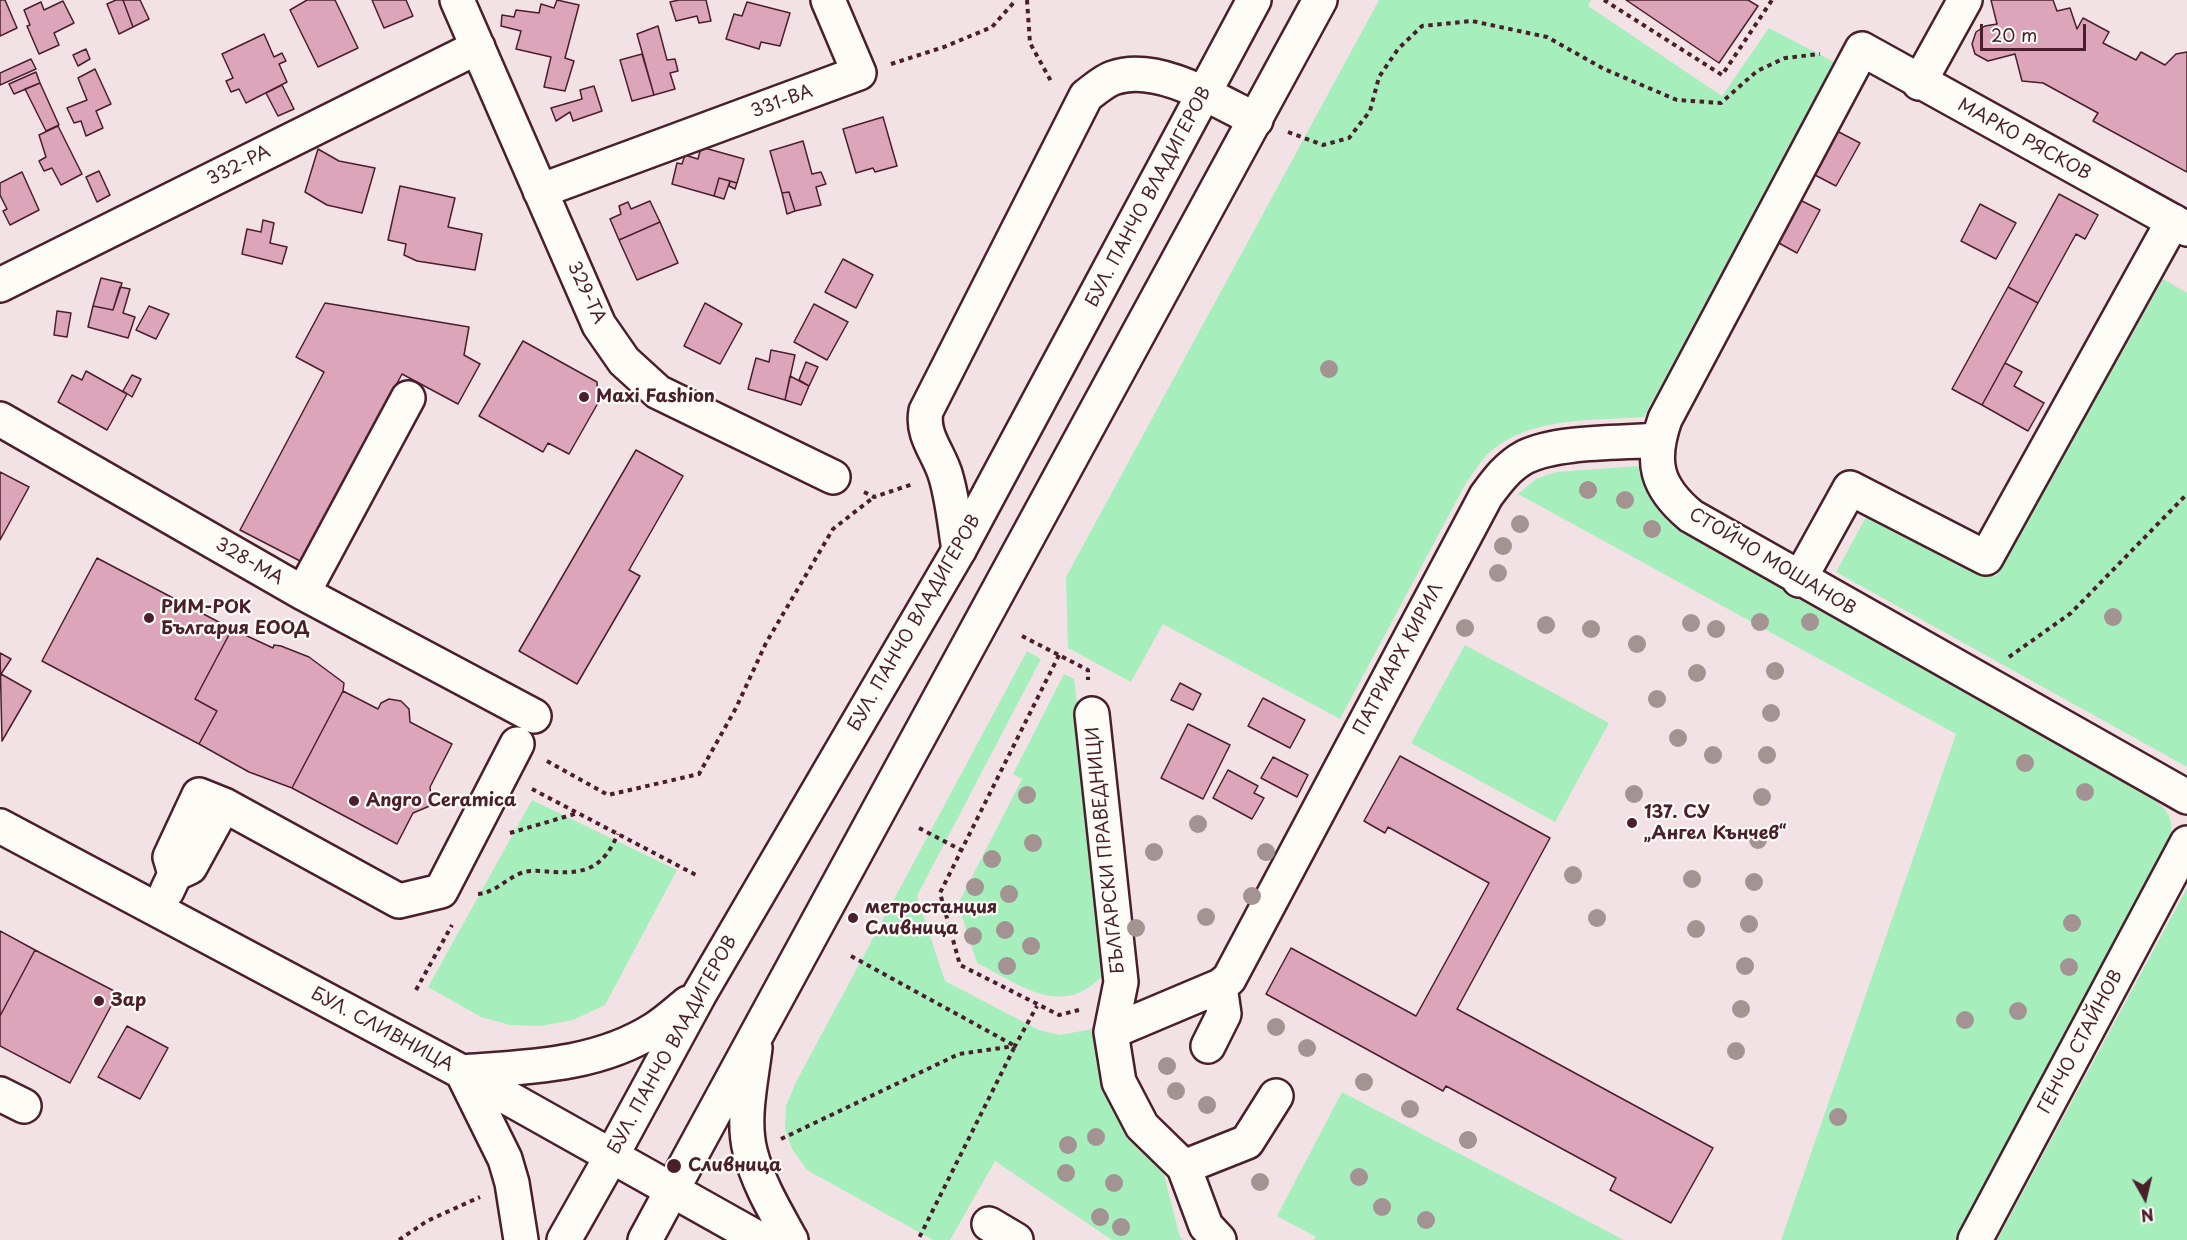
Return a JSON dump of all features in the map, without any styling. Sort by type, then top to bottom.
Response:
[{"type":"street","name":"329-ТА","points":[[457,0],[599,325],[624,361],[658,392],[833,477]]},
{"type":"street","points":[[828,0],[859,74]]},
{"type":"street","name":"БУЛ. ПАНЧО ВЛАДИГЕРОВ","points":[[564,1240],[699,995],[959,550],[1254,0]]},
{"type":"street","points":[[645,1240],[1320,0]]},
{"type":"street","points":[[1919,83],[1965,0]]},
{"type":"street","name":"332-РА","points":[[0,285],[478,47]]},
{"type":"street","name":"МАРКО РЯСКОВ","points":[[1862,49],[1919,83],[2180,225]]},
{"type":"street","name":"СТОЙЧО МОШАНОВ","points":[[1862,49],[1671,409],[1658,440],[1656,462],[1662,483],[1674,501],[1691,516],[1799,580],[2187,797]]},
{"type":"street","name":"331-ВА","points":[[540,191],[859,74]]},
{"type":"street","points":[[959,550],[945,473],[928,434],[924,420],[926,411],[1086,96],[1112,78],[1134,74],[1171,80],[1256,120]]},
{"type":"street","points":[[1799,580],[1850,488],[1986,558],[2180,225]]},
{"type":"street","points":[[303,593],[408,398]]},
{"type":"street","name":"328-МА","points":[[0,419],[303,593],[534,716]]},
{"type":"street","name":"ПАТРИАРХ КИРИЛ","points":[[1220,987],[1229,979],[1486,496],[1502,474],[1525,458],[1551,448],[1658,440]]},
{"type":"street","name":"БЪЛГАРСКИ ПРАВЕДНИЦИ","points":[[1092,714],[1121,982],[1112,1032],[1119,1082],[1142,1126],[1184,1167],[1206,1226],[1219,1240]]},
{"type":"street","points":[[156,911],[176,874],[170,857],[199,795],[224,805],[399,901],[441,891],[517,744]]},
{"type":"street","name":"БУЛ. СЛИВНИЦА","points":[[0,826],[462,1072],[761,1240]]},
{"type":"street","name":"ГЕНЧО СТАЙНОВ","points":[[1975,1240],[2187,843]]},
{"type":"street","points":[[1112,1032],[1220,987],[1224,1014],[1208,1046]]},
{"type":"street","points":[[521,1240],[512,1183],[505,1159],[462,1072],[554,1065],[607,1052],[654,1029],[699,995]]},
{"type":"street","points":[[758,1029],[748,1112],[749,1149],[764,1193],[791,1240]]},
{"type":"street","points":[[1184,1167],[1247,1142],[1276,1096]]},
{"type":"path","points":[[859,74],[944,47],[992,27],[1016,0]]},
{"type":"path","points":[[1027,0],[1030,44],[1074,122]]},
{"type":"path","points":[[1604,0],[1722,75],[1772,0]]},
{"type":"path","points":[[1256,120],[1323,145],[1349,138],[1370,111],[1379,77],[1398,49],[1422,26],[1472,21],[1547,37],[1604,69],[1677,100],[1721,103],[1757,71],[1785,58],[1862,49]]},
{"type":"path","points":[[517,744],[609,795],[699,774],[736,708],[766,643],[833,528],[874,497],[945,473]]},
{"type":"path","points":[[833,477],[874,497]]},
{"type":"path","points":[[1970,676],[2019,652],[2071,613],[2187,494]]},
{"type":"path","points":[[1022,636],[1088,670],[1092,714]]},
{"type":"path","points":[[918,1240],[1037,1006],[960,965],[940,893],[1059,655]]},
{"type":"path","points":[[502,773],[696,875]]},
{"type":"path","points":[[501,836],[578,813]]},
{"type":"path","points":[[919,828],[961,850]]},
{"type":"path","points":[[469,894],[486,893],[524,872],[575,871],[596,865],[609,855],[618,834]]},
{"type":"path","points":[[851,956],[1015,1046]]},
{"type":"path","points":[[774,1142],[959,1054],[1015,1046]]},
{"type":"path","points":[[399,1240],[427,1221],[482,1196]]},
{"type":"green space","points":[[1379,0],[1591,0],[1588,6],[1722,96],[1769,28],[1834,62],[1644,417],[1560,423],[1539,427],[1501,444],[1485,457],[1466,483],[1340,719],[1163,624],[1131,682],[1068,648],[1066,577]]},
{"type":"green space","points":[[2163,279],[2187,293],[2187,767],[1836,572],[1871,508],[1996,577]]},
{"type":"green space","points":[[1638,466],[1653,502],[1680,531],[2154,800],[2168,814],[2171,832],[2167,845],[1955,1240],[1781,1240],[1956,734],[1518,494],[1536,479],[1556,472]]},
{"type":"green space","points":[[1465,645],[1609,723],[1555,822],[1411,743]]},
{"type":"green space","points":[[1027,651],[1041,659],[917,896],[945,981],[1039,1030],[1060,1035],[1092,1029],[1100,1084],[1128,1136],[1163,1171],[1180,1237],[1183,1240],[1112,1240],[995,1161],[950,1240],[933,1240],[807,1170],[792,1149],[785,1129],[786,1106],[796,1082]]},
{"type":"green space","points":[[1064,674],[1074,679],[1099,882],[1092,884],[1103,975],[1088,988],[1072,995],[1056,997],[1025,988],[977,963],[958,904],[1022,779],[1013,774]]},
{"type":"green space","points":[[532,800],[677,870],[605,1005],[573,1020],[540,1026],[510,1025],[481,1017],[428,987]]},
{"type":"green space","points":[[2187,888],[2187,1240],[1997,1240]]},
{"type":"green space","points":[[1342,1092],[1624,1240],[1314,1240],[1316,1237],[1277,1216]]},
{"type":"building","points":[[0,0],[5,0],[17,28],[0,36]]},
{"type":"building","points":[[123,0],[133,27],[119,34],[107,4]]},
{"type":"building","points":[[123,0],[140,0],[149,19],[133,27]]},
{"type":"building","points":[[307,0],[335,0],[358,48],[318,67],[290,10]]},
{"type":"building","points":[[372,0],[406,0],[413,16],[384,28]]},
{"type":"building","points":[[557,0],[579,5],[565,58],[574,61],[565,91],[544,87],[551,57],[516,49],[521,31],[501,26],[502,15],[514,17],[516,10],[539,13],[541,4],[554,8]]},
{"type":"building","points":[[706,0],[711,21],[699,23],[697,16],[676,21],[670,2]]},
{"type":"building","points":[[1626,0],[1748,0],[1758,6],[1719,63]]},
{"type":"building","points":[[1991,0],[2053,0],[2057,11],[2070,8],[2077,29],[2083,18],[2109,32],[2103,43],[2136,60],[2141,52],[2165,65],[2176,54],[2187,52],[2187,172],[2093,121],[2098,113],[2043,83],[2022,81],[2015,54],[1988,61],[1975,54],[1972,44],[1976,32],[1985,26],[1997,24]]},
{"type":"building","points":[[63,1],[74,23],[54,33],[59,45],[39,54],[27,26],[30,25],[24,10],[41,2],[44,10]]},
{"type":"building","points":[[747,2],[790,13],[780,46],[761,42],[759,49],[726,39],[734,14],[742,16]]},
{"type":"building","points":[[658,26],[667,60],[675,59],[678,71],[670,73],[675,89],[654,95],[637,34]]},
{"type":"building","points":[[264,34],[274,57],[282,53],[286,61],[279,64],[287,82],[246,103],[239,89],[231,92],[226,81],[233,78],[222,54]]},
{"type":"building","points":[[86,49],[90,59],[78,66],[73,55]]},
{"type":"building","points":[[642,54],[654,95],[632,101],[620,60]]},
{"type":"building","points":[[31,59],[36,69],[0,85],[0,73]]},
{"type":"building","points":[[95,69],[111,104],[96,111],[103,128],[86,136],[81,121],[74,123],[67,108],[87,100],[78,78]]},
{"type":"building","points":[[36,72],[40,83],[14,94],[9,84]]},
{"type":"building","points":[[40,83],[59,125],[46,131],[25,89]]},
{"type":"building","points":[[282,85],[294,109],[278,116],[266,93]]},
{"type":"building","points":[[594,86],[602,111],[573,121],[570,112],[556,121],[551,108],[582,99],[580,90]]},
{"type":"building","points":[[883,117],[897,166],[875,172],[873,168],[856,173],[843,129]]},
{"type":"building","points":[[58,126],[82,174],[61,185],[52,168],[44,171],[39,161],[46,157],[39,135]]},
{"type":"building","points":[[1837,131],[1860,143],[1836,186],[1813,174]]},
{"type":"building","points":[[803,141],[812,174],[821,172],[826,184],[816,187],[821,205],[795,211],[789,192],[782,193],[770,151]]},
{"type":"building","points":[[701,147],[744,159],[737,183],[719,178],[714,196],[672,184],[677,163],[682,164],[685,155],[698,159]]},
{"type":"building","points":[[318,149],[339,161],[375,168],[362,213],[327,205],[305,192]]},
{"type":"building","points":[[99,171],[110,195],[97,202],[86,177]]},
{"type":"building","points":[[22,172],[39,210],[10,225],[3,211],[7,209],[0,195],[0,183]]},
{"type":"building","points":[[719,178],[730,181],[724,199],[714,196]]},
{"type":"building","points":[[730,181],[737,183],[735,189],[729,186]]},
{"type":"building","points":[[400,186],[455,198],[448,227],[482,234],[475,270],[417,261],[404,255],[406,244],[388,240]]},
{"type":"building","points":[[789,192],[795,211],[787,214],[782,193]]},
{"type":"building","points":[[2059,194],[2098,215],[2085,239],[2076,234],[2038,303],[2008,287]]},
{"type":"building","points":[[1800,200],[1820,210],[1797,253],[1777,242]]},
{"type":"building","points":[[650,201],[660,222],[619,240],[610,219],[621,214],[619,206],[628,202],[631,209]]},
{"type":"building","points":[[1980,204],[2016,223],[1996,259],[1961,241]]},
{"type":"building","points":[[263,220],[274,223],[270,243],[287,247],[282,264],[242,254],[247,229],[261,232]]},
{"type":"building","points":[[660,222],[678,263],[637,280],[619,240]]},
{"type":"building","points":[[843,259],[873,275],[856,308],[825,292]]},
{"type":"building","points":[[101,278],[122,283],[113,310],[93,306]]},
{"type":"building","points":[[120,287],[130,289],[123,313],[135,317],[128,338],[88,327],[93,306],[113,310]]},
{"type":"building","points":[[2008,287],[2038,303],[1982,405],[1952,389]]},
{"type":"building","points":[[325,303],[469,327],[464,355],[480,364],[458,404],[402,374],[302,562],[240,530],[324,372],[296,357]]},
{"type":"building","points":[[705,303],[742,324],[720,364],[684,346]]},
{"type":"building","points":[[814,304],[848,322],[827,360],[794,342]]},
{"type":"building","points":[[149,306],[169,314],[156,339],[136,330]]},
{"type":"building","points":[[57,311],[71,313],[67,337],[54,335]]},
{"type":"building","points":[[523,341],[597,382],[598,403],[569,454],[548,443],[543,452],[479,416]]},
{"type":"building","points":[[771,350],[795,355],[785,400],[748,389],[756,358],[769,362]]},
{"type":"building","points":[[806,362],[818,367],[809,386],[799,380]]},
{"type":"building","points":[[2005,363],[2022,372],[2014,386],[2044,403],[2028,431],[1982,405]]},
{"type":"building","points":[[86,371],[127,394],[107,430],[58,402],[72,375],[82,380]]},
{"type":"building","points":[[132,375],[141,379],[132,397],[123,391]]},
{"type":"building","points":[[790,376],[809,386],[801,405],[785,400]]},
{"type":"building","points":[[636,450],[683,476],[629,570],[640,576],[577,684],[519,651]]},
{"type":"building","points":[[0,472],[29,487],[0,540]]},
{"type":"building","points":[[97,558],[232,629],[195,699],[217,711],[199,744],[42,661]]},
{"type":"building","points":[[232,629],[273,648],[274,645],[281,646],[309,657],[344,683],[343,691],[292,788],[249,772],[199,744],[217,711],[195,699]]},
{"type":"building","points":[[0,653],[11,659],[1,674],[31,691],[2,741]]},
{"type":"building","points":[[1180,683],[1201,694],[1193,710],[1171,700]]},
{"type":"building","points":[[343,691],[378,709],[381,703],[389,699],[401,701],[409,709],[410,722],[452,744],[430,787],[432,805],[413,813],[397,844],[292,788]]},
{"type":"building","points":[[1263,698],[1305,720],[1290,748],[1248,726]]},
{"type":"building","points":[[1188,724],[1230,745],[1203,799],[1161,778]]},
{"type":"building","points":[[1400,756],[1550,838],[1457,1009],[1713,1148],[1671,1223],[1610,1190],[1616,1178],[1446,1086],[1443,1091],[1266,994],[1291,948],[1416,1016],[1489,883],[1388,827],[1385,833],[1364,821]]},
{"type":"building","points":[[1273,757],[1308,775],[1297,797],[1261,778]]},
{"type":"building","points":[[1228,770],[1258,786],[1254,793],[1264,798],[1252,819],[1213,798]]},
{"type":"building","points":[[0,931],[35,950],[0,1016]]},
{"type":"building","points":[[35,950],[118,993],[70,1083],[0,1046],[0,1016]]},
{"type":"building","points":[[127,1026],[168,1048],[140,1099],[98,1077]]},
{"type":"place","name":"Maxi Fashion","points":[[584,397]]},
{"type":"place","name":"РИМ-РОК България ЕООД","points":[[149,618]]},
{"type":"place","name":"Angro Ceramica","points":[[354,801]]},
{"type":"place","name":"137. СУ „Ангел Кънчев“","points":[[1632,823]]},
{"type":"place","name":"метростанция Сливница","points":[[853,918]]},
{"type":"place","name":"Зар","points":[[99,1001]]},
{"type":"place","name":"Сливница","points":[[674,1166]]}]
